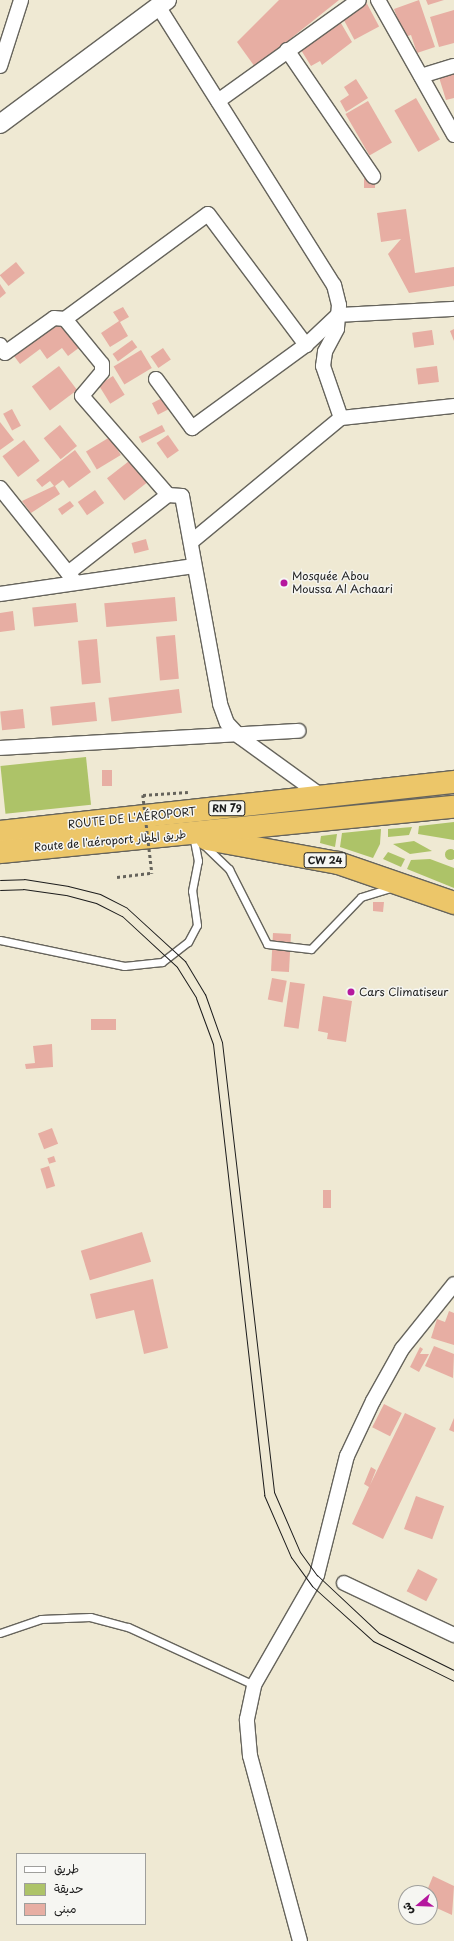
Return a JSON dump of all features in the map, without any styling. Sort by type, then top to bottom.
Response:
[{"type":"highway","name":"ROUTE DE L'AÉROPORT","points":[[0,832],[454,782]]},
{"type":"highway","name":"RN 79","points":[[193,833],[454,807]]},
{"type":"highway","name":"Route de l'aéroport طريق المطار","points":[[10,851],[193,833],[212,840],[338,863],[409,885],[454,903]]},
{"type":"street","points":[[0,66],[21,0]]},
{"type":"street","points":[[218,101],[287,50],[359,0]]},
{"type":"street","points":[[378,0],[454,135]]},
{"type":"street","points":[[0,124],[163,3],[218,101],[329,276],[338,295],[337,329],[325,352],[323,366],[341,418]]},
{"type":"street","points":[[287,50],[373,176]]},
{"type":"street","points":[[421,76],[454,66]]},
{"type":"street","points":[[0,345],[6,353],[54,318],[65,318],[208,214],[306,345]]},
{"type":"street","points":[[156,379],[192,428],[306,345],[338,315],[454,309]]},
{"type":"street","points":[[65,318],[102,364],[102,372],[82,396],[168,495]]},
{"type":"street","points":[[191,542],[341,418],[454,406]]},
{"type":"street","points":[[0,488],[78,586]]},
{"type":"street","points":[[68,573],[168,495],[177,493],[185,500],[194,566],[220,704],[227,723],[240,736],[323,797]]},
{"type":"street","points":[[0,594],[78,586],[194,566]]},
{"type":"street","points":[[0,748],[240,736],[299,731]]},
{"type":"street","points":[[300,1941],[250,1756],[247,1719],[254,1685],[317,1575],[347,1456],[373,1401],[402,1349],[454,1284]]},
{"type":"street","points":[[344,1582],[454,1635]]},
{"type":"lane","points":[[193,833],[229,869],[267,944],[311,949],[361,896],[409,885]]},
{"type":"lane","points":[[0,940],[124,966],[162,962],[188,942],[197,925],[192,891],[198,861],[193,833]]},
{"type":"lane","points":[[0,1633],[41,1619],[90,1617],[128,1627],[254,1685]]},
{"type":"path","points":[[117,877],[152,873],[143,795],[188,792]]},
{"type":"green space","points":[[86,757],[91,805],[5,814],[0,766]]},
{"type":"green space","points":[[454,822],[454,840],[418,834],[419,826]]},
{"type":"green space","points":[[412,827],[409,835],[388,837],[388,829]]},
{"type":"green space","points":[[381,829],[380,844],[373,858],[340,847],[342,833]]},
{"type":"green space","points":[[337,834],[335,847],[320,843],[321,836]]},
{"type":"green space","points":[[414,841],[432,851],[410,854],[393,844]]},
{"type":"green space","points":[[450,848],[454,850],[454,858],[450,860],[446,858],[444,854],[446,850]]},
{"type":"green space","points":[[388,852],[405,859],[401,867],[383,859]]},
{"type":"green space","points":[[430,859],[454,868],[454,888],[407,869],[411,860]]},
{"type":"building","points":[[279,0],[339,0],[255,67],[237,42]]},
{"type":"building","points":[[365,0],[379,26],[354,40],[340,13]]},
{"type":"building","points":[[419,0],[435,47],[417,53],[411,35],[404,37],[394,9]]},
{"type":"building","points":[[426,0],[444,0],[428,5]]},
{"type":"building","points":[[454,10],[454,43],[439,47],[430,17]]},
{"type":"building","points":[[338,18],[352,42],[322,65],[320,61],[311,66],[296,42]]},
{"type":"building","points":[[454,69],[454,98],[446,100],[438,74]]},
{"type":"building","points":[[356,79],[368,98],[346,112],[340,101],[349,95],[344,87]]},
{"type":"building","points":[[416,98],[440,140],[418,152],[394,110]]},
{"type":"building","points":[[368,101],[392,143],[369,156],[345,114]]},
{"type":"building","points":[[364,178],[375,178],[375,188],[364,188]]},
{"type":"building","points":[[406,209],[415,273],[454,267],[454,286],[409,293],[388,254],[401,239],[381,242],[377,213]]},
{"type":"building","points":[[16,262],[25,273],[8,286],[0,275]]},
{"type":"building","points":[[0,284],[6,293],[0,298]]},
{"type":"building","points":[[123,307],[129,317],[120,322],[128,336],[110,347],[101,333],[119,321],[113,312]]},
{"type":"building","points":[[60,313],[84,344],[68,356],[62,348],[47,359],[40,349],[20,364],[14,356],[34,341],[30,336]]},
{"type":"building","points":[[454,329],[454,341],[450,331]]},
{"type":"building","points":[[432,330],[434,345],[414,348],[412,333]]},
{"type":"building","points":[[132,340],[137,347],[118,361],[113,354]]},
{"type":"building","points":[[163,348],[171,360],[158,368],[151,356]]},
{"type":"building","points":[[141,350],[152,368],[124,384],[114,366]]},
{"type":"building","points":[[59,366],[77,390],[50,410],[32,386]]},
{"type":"building","points":[[437,366],[439,382],[418,384],[416,369]]},
{"type":"building","points":[[113,376],[125,395],[110,404],[99,385]]},
{"type":"building","points":[[168,395],[174,407],[158,415],[152,403]]},
{"type":"building","points":[[12,409],[21,426],[12,430],[3,414]]},
{"type":"building","points":[[0,422],[14,440],[0,450]]},
{"type":"building","points":[[60,425],[77,446],[61,459],[44,438]]},
{"type":"building","points":[[162,425],[165,431],[142,443],[139,437]]},
{"type":"building","points":[[168,435],[179,451],[167,459],[157,443]]},
{"type":"building","points":[[110,437],[121,455],[97,469],[86,451]]},
{"type":"building","points":[[24,440],[40,461],[18,477],[2,456]]},
{"type":"building","points":[[75,450],[91,472],[69,488],[63,480],[55,486],[60,494],[31,513],[22,501],[54,486],[50,481],[42,487],[36,480]]},
{"type":"building","points":[[133,458],[150,480],[124,500],[107,478]]},
{"type":"building","points":[[95,490],[104,503],[87,515],[78,502]]},
{"type":"building","points":[[70,501],[74,506],[62,515],[58,509]]},
{"type":"building","points":[[146,539],[149,550],[134,554],[132,543]]},
{"type":"building","points":[[175,597],[177,621],[106,627],[104,603]]},
{"type":"building","points":[[76,603],[78,622],[34,626],[32,608]]},
{"type":"building","points":[[13,611],[15,630],[0,632],[0,613]]},
{"type":"building","points":[[175,635],[179,679],[160,680],[156,637]]},
{"type":"building","points":[[97,639],[101,683],[82,684],[78,641]]},
{"type":"building","points":[[179,689],[182,713],[111,721],[109,698]]},
{"type":"building","points":[[95,702],[97,721],[52,726],[50,707]]},
{"type":"building","points":[[23,709],[25,728],[2,730],[0,711]]},
{"type":"building","points":[[102,770],[112,770],[112,786],[102,786]]},
{"type":"building","points":[[373,902],[384,902],[383,912],[373,911]]},
{"type":"building","points":[[273,933],[291,934],[289,972],[271,971]]},
{"type":"building","points":[[272,978],[287,981],[283,1002],[268,1000]]},
{"type":"building","points":[[290,982],[305,984],[299,1029],[284,1027]]},
{"type":"building","points":[[323,996],[352,1001],[346,1042],[327,1039],[328,1033],[318,1031]]},
{"type":"building","points":[[91,1019],[116,1019],[116,1030],[91,1030]]},
{"type":"building","points":[[52,1044],[53,1067],[26,1069],[25,1064],[35,1063],[33,1046]]},
{"type":"building","points":[[52,1128],[58,1144],[44,1149],[38,1133]]},
{"type":"building","points":[[54,1156],[56,1162],[49,1164],[47,1158]]},
{"type":"building","points":[[49,1166],[55,1186],[47,1189],[40,1169]]},
{"type":"building","points":[[323,1190],[331,1190],[331,1208],[323,1208]]},
{"type":"building","points":[[142,1232],[151,1262],[90,1280],[81,1251]]},
{"type":"building","points":[[153,1279],[168,1348],[144,1354],[134,1310],[96,1319],[90,1294]]},
{"type":"building","points":[[449,1311],[454,1313],[454,1345],[431,1338],[437,1319],[445,1322]]},
{"type":"building","points":[[434,1346],[454,1354],[453,1378],[425,1366]]},
{"type":"building","points":[[420,1347],[423,1349],[420,1354],[429,1354],[419,1372],[410,1367]]},
{"type":"building","points":[[384,1404],[402,1413],[390,1436],[372,1427]]},
{"type":"building","points":[[405,1413],[436,1428],[383,1539],[352,1524],[369,1487],[364,1484],[371,1467],[376,1470],[370,1485]]},
{"type":"building","points":[[454,1418],[454,1432],[449,1430]]},
{"type":"building","points":[[416,1496],[444,1506],[432,1539],[404,1529]]},
{"type":"building","points":[[418,1569],[438,1579],[426,1601],[407,1591]]},
{"type":"building","points":[[433,1876],[454,1886],[452,1915],[438,1909],[438,1885],[429,1885]]},
{"type":"tram line","points":[[0,880],[24,879],[68,886],[100,894],[127,908],[185,961],[205,994],[222,1042],[274,1492],[300,1552],[317,1575],[379,1633],[454,1670]]},
{"type":"tram line","points":[[0,890],[23,889],[66,895],[96,903],[122,916],[177,967],[196,998],[213,1044],[264,1495],[291,1557],[312,1586],[373,1641],[454,1681]]},
{"type":"place","name":"Mosquée Abou Moussa Al Achaari","points":[[284,583]]},
{"type":"place","name":"Cars Climatiseur","points":[[351,992]]}]
